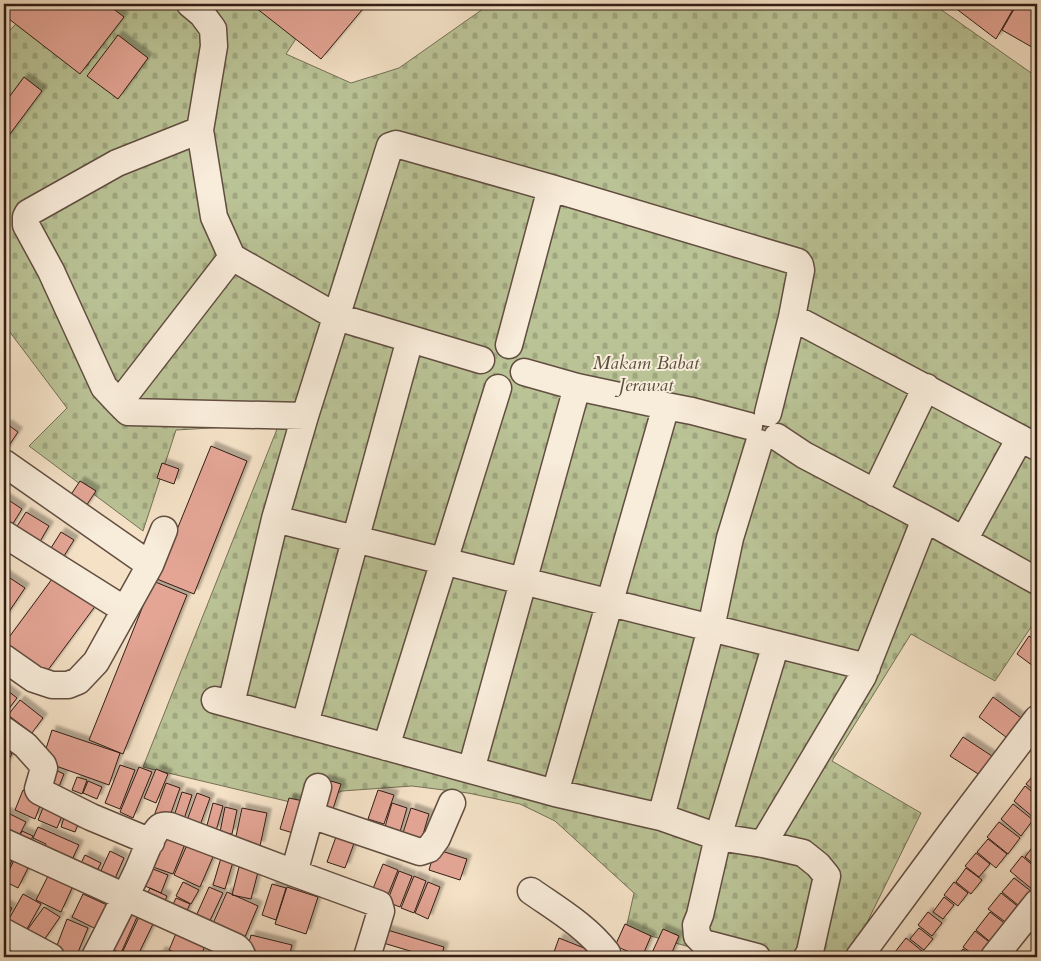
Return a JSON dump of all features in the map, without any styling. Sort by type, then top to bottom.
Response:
[{"type":"street","points":[[190,4],[202,14],[213,30],[214,46],[200,130],[214,216],[232,257],[337,316],[481,360]]},
{"type":"street","points":[[200,130],[117,163],[28,213],[26,224],[51,271],[104,387],[128,412],[305,416]]},
{"type":"street","points":[[661,817],[711,628],[730,538],[763,430],[792,317],[801,270],[800,265],[798,262],[551,188],[396,144],[390,146],[274,519],[223,702],[555,793],[661,817],[718,837],[803,853],[818,864],[827,876],[810,956],[808,957]]},
{"type":"street","points":[[509,345],[551,188]]},
{"type":"street","points":[[120,403],[232,257]]},
{"type":"street","points":[[792,317],[1028,442],[964,540]]},
{"type":"street","points":[[305,724],[410,339]]},
{"type":"street","points":[[500,344],[509,345],[522,356],[524,372],[520,380],[514,385],[498,388],[489,384],[483,378],[480,369],[481,360],[485,352],[492,346],[500,344]]},
{"type":"street","points":[[524,372],[577,387],[692,411],[763,430],[804,455],[1037,581]]},
{"type":"street","points":[[471,770],[577,387]]},
{"type":"street","points":[[876,493],[926,387]]},
{"type":"street","points":[[386,747],[498,388]]},
{"type":"street","points":[[555,793],[666,406]]},
{"type":"street","points":[[4,463],[150,565]]},
{"type":"street","points":[[274,519],[867,666]]},
{"type":"street","points":[[763,844],[864,676],[925,519]]},
{"type":"street","points":[[4,658],[34,679],[52,685],[78,681],[96,662],[150,565],[164,530]]},
{"type":"street","points":[[4,534],[125,610]]},
{"type":"street","points":[[757,957],[704,943],[697,936],[696,924],[700,915],[718,837],[776,644]]},
{"type":"street","points":[[859,957],[1037,720]]},
{"type":"street","points":[[4,730],[25,746],[43,765],[39,791],[91,817],[151,842]]},
{"type":"street","points":[[294,873],[318,787]]},
{"type":"street","points":[[311,815],[420,852],[429,849],[437,838],[452,803]]},
{"type":"street","points":[[95,957],[126,897],[157,830],[163,826],[170,826],[379,904],[381,911],[367,957]]},
{"type":"street","points":[[4,842],[236,947],[243,957]]},
{"type":"street","points":[[531,891],[578,923],[599,943],[609,956]]},
{"type":"street","points":[[994,957],[1037,903]]},
{"type":"street","points":[[4,932],[51,957]]},
{"type":"green space","name":"Makam Babat Jerawat","points":[[104,4],[260,4],[299,34],[286,54],[351,83],[399,68],[490,4],[933,4],[1037,77],[1037,618],[995,681],[911,634],[832,761],[921,813],[850,957],[725,957],[626,929],[634,893],[555,821],[520,804],[468,793],[412,786],[342,791],[307,806],[143,767],[279,424],[176,430],[143,531],[29,446],[67,408],[6,327],[4,329],[4,37],[23,16],[88,66]]},
{"type":"building","points":[[4,4],[107,4],[124,17],[80,74],[9,19],[4,26]]},
{"type":"building","points":[[251,4],[367,4],[321,59]]},
{"type":"building","points":[[950,4],[1016,4],[996,39]]},
{"type":"building","points":[[1017,4],[1037,4],[1037,50],[1002,30]]},
{"type":"building","points":[[118,35],[148,58],[118,99],[87,76]]},
{"type":"building","points":[[24,77],[42,91],[4,142],[4,104]]},
{"type":"building","points":[[7,424],[18,432],[4,453],[4,428]]},
{"type":"building","points":[[211,446],[247,461],[194,594],[157,579]]},
{"type":"building","points":[[162,463],[179,469],[174,484],[157,478]]},
{"type":"building","points":[[80,481],[96,491],[80,515],[64,505]]},
{"type":"building","points":[[4,497],[22,509],[9,530],[4,527]]},
{"type":"building","points":[[26,512],[49,526],[38,545],[14,531]]},
{"type":"building","points":[[61,532],[74,540],[59,564],[46,556]]},
{"type":"building","points":[[58,571],[99,601],[45,674],[4,644]]},
{"type":"building","points":[[4,574],[25,588],[4,619]]},
{"type":"building","points":[[153,581],[187,595],[123,754],[89,740]]},
{"type":"building","points":[[1029,636],[1037,642],[1037,669],[1017,654]]},
{"type":"building","points":[[4,688],[17,698],[4,715]]},
{"type":"building","points":[[993,697],[1024,720],[1010,740],[979,717]]},
{"type":"building","points":[[20,700],[43,718],[32,733],[8,715]]},
{"type":"building","points":[[52,730],[120,753],[109,785],[42,761]]},
{"type":"building","points":[[963,737],[995,758],[983,777],[950,756]]},
{"type":"building","points":[[4,749],[12,754],[4,767]]},
{"type":"building","points":[[120,765],[135,770],[120,809],[105,803]]},
{"type":"building","points":[[139,767],[152,772],[133,818],[120,812]]},
{"type":"building","points":[[51,768],[64,774],[56,794],[43,788]]},
{"type":"building","points":[[156,769],[168,774],[156,803],[144,798]]},
{"type":"building","points":[[1037,771],[1037,793],[1026,784]]},
{"type":"building","points":[[77,777],[87,780],[82,794],[72,790]]},
{"type":"building","points":[[324,779],[341,784],[332,812],[316,807]]},
{"type":"building","points":[[88,781],[102,787],[97,799],[83,793]]},
{"type":"building","points":[[166,783],[180,788],[168,821],[154,816]]},
{"type":"building","points":[[1025,786],[1037,796],[1037,814],[1034,818],[1014,801]]},
{"type":"building","points":[[23,790],[43,798],[35,819],[15,810]]},
{"type":"building","points":[[378,790],[394,795],[384,824],[368,819]]},
{"type":"building","points":[[182,792],[192,795],[183,822],[173,819]]},
{"type":"building","points":[[197,793],[210,798],[199,828],[186,823]]},
{"type":"building","points":[[47,798],[66,806],[57,828],[38,820]]},
{"type":"building","points":[[289,798],[303,801],[293,833],[280,829]]},
{"type":"building","points":[[213,803],[223,806],[216,831],[206,829]]},
{"type":"building","points":[[392,803],[407,808],[397,842],[382,837]]},
{"type":"building","points":[[1013,804],[1033,820],[1021,836],[1001,819]]},
{"type":"building","points":[[225,807],[237,810],[232,834],[220,832]]},
{"type":"building","points":[[242,808],[267,813],[260,846],[235,841]]},
{"type":"building","points":[[411,808],[429,814],[419,848],[400,842]]},
{"type":"building","points":[[66,811],[81,817],[75,832],[61,827]]},
{"type":"building","points":[[6,812],[26,822],[15,844],[4,839],[4,815]]},
{"type":"building","points":[[999,822],[1020,838],[1008,854],[987,837]]},
{"type":"building","points":[[38,827],[79,845],[69,866],[42,854],[46,844],[33,838]]},
{"type":"building","points":[[22,831],[33,836],[27,848],[16,843]]},
{"type":"building","points":[[167,831],[187,839],[173,874],[153,867]]},
{"type":"building","points":[[338,831],[356,838],[345,868],[327,862]]},
{"type":"building","points":[[190,838],[216,850],[200,887],[174,875]]},
{"type":"building","points":[[988,839],[1007,854],[996,868],[977,852]]},
{"type":"building","points":[[1037,841],[1037,867],[1025,857]]},
{"type":"building","points":[[435,849],[467,859],[460,880],[429,870]]},
{"type":"building","points":[[4,851],[14,856],[4,878]]},
{"type":"building","points":[[110,851],[124,858],[113,883],[98,877]]},
{"type":"building","points":[[976,853],[990,864],[979,877],[965,866]]},
{"type":"building","points":[[17,854],[25,858],[21,864],[28,868],[18,888],[4,881]]},
{"type":"building","points":[[85,855],[101,863],[95,875],[79,867]]},
{"type":"building","points":[[1022,856],[1037,869],[1037,885],[1033,890],[1010,871]]},
{"type":"building","points":[[221,858],[233,862],[225,889],[213,885]]},
{"type":"building","points":[[383,864],[398,870],[385,902],[370,896]]},
{"type":"building","points":[[239,867],[258,872],[251,899],[232,895]]},
{"type":"building","points":[[966,868],[982,880],[971,894],[956,882]]},
{"type":"building","points":[[153,869],[168,875],[161,893],[145,886]]},
{"type":"building","points":[[399,871],[412,876],[400,907],[387,902]]},
{"type":"building","points":[[49,874],[73,886],[61,912],[36,900]]},
{"type":"building","points":[[414,876],[426,881],[414,913],[401,908]]},
{"type":"building","points":[[1014,878],[1036,895],[1024,910],[1002,892]]},
{"type":"building","points":[[183,882],[199,890],[191,904],[176,896]]},
{"type":"building","points":[[428,882],[440,887],[428,919],[415,913]]},
{"type":"building","points":[[954,882],[968,893],[958,906],[944,895]]},
{"type":"building","points":[[272,884],[286,888],[276,920],[262,915]]},
{"type":"building","points":[[209,887],[223,893],[206,929],[193,923]]},
{"type":"building","points":[[287,887],[318,897],[306,934],[275,924]]},
{"type":"building","points":[[150,888],[167,896],[161,910],[144,901]]},
{"type":"building","points":[[227,892],[258,906],[242,944],[210,930]]},
{"type":"building","points":[[1001,893],[1020,908],[1008,924],[988,909]]},
{"type":"building","points":[[23,894],[41,904],[23,936],[5,926]]},
{"type":"building","points":[[83,894],[107,905],[96,929],[72,917]]},
{"type":"building","points":[[944,897],[954,905],[943,919],[933,912]]},
{"type":"building","points":[[176,898],[190,904],[183,919],[169,913]]},
{"type":"building","points":[[4,904],[12,908],[4,923]]},
{"type":"building","points":[[44,907],[60,917],[39,947],[23,936]]},
{"type":"building","points":[[123,911],[137,917],[121,953],[107,947]]},
{"type":"building","points":[[928,912],[942,923],[932,936],[918,925]]},
{"type":"building","points":[[990,912],[1008,926],[994,945],[976,930]]},
{"type":"building","points":[[139,917],[153,924],[136,957],[123,951]]},
{"type":"building","points":[[67,919],[88,928],[76,957],[56,948]]},
{"type":"building","points":[[625,924],[651,936],[642,957],[615,946]]},
{"type":"building","points":[[919,928],[933,939],[924,950],[910,939]]},
{"type":"building","points":[[384,929],[444,947],[441,957],[430,957],[380,942]]},
{"type":"building","points":[[663,929],[679,936],[670,957],[650,957]]},
{"type":"building","points":[[177,931],[206,944],[200,957],[186,957],[169,950]]},
{"type":"building","points":[[975,931],[992,944],[982,957],[977,957],[963,947]]},
{"type":"building","points":[[251,935],[292,945],[289,957],[265,957],[246,953]]},
{"type":"building","points":[[559,938],[589,950],[586,957],[568,957],[554,952]]},
{"type":"building","points":[[906,938],[922,951],[917,957],[901,957],[895,952]]},
{"type":"building","points":[[104,947],[126,957],[99,957]]},
{"type":"building","points":[[963,949],[973,957],[956,957]]},
{"type":"building","points":[[161,951],[175,957],[158,957]]},
{"type":"building","points":[[205,953],[223,957],[204,957]]}]
